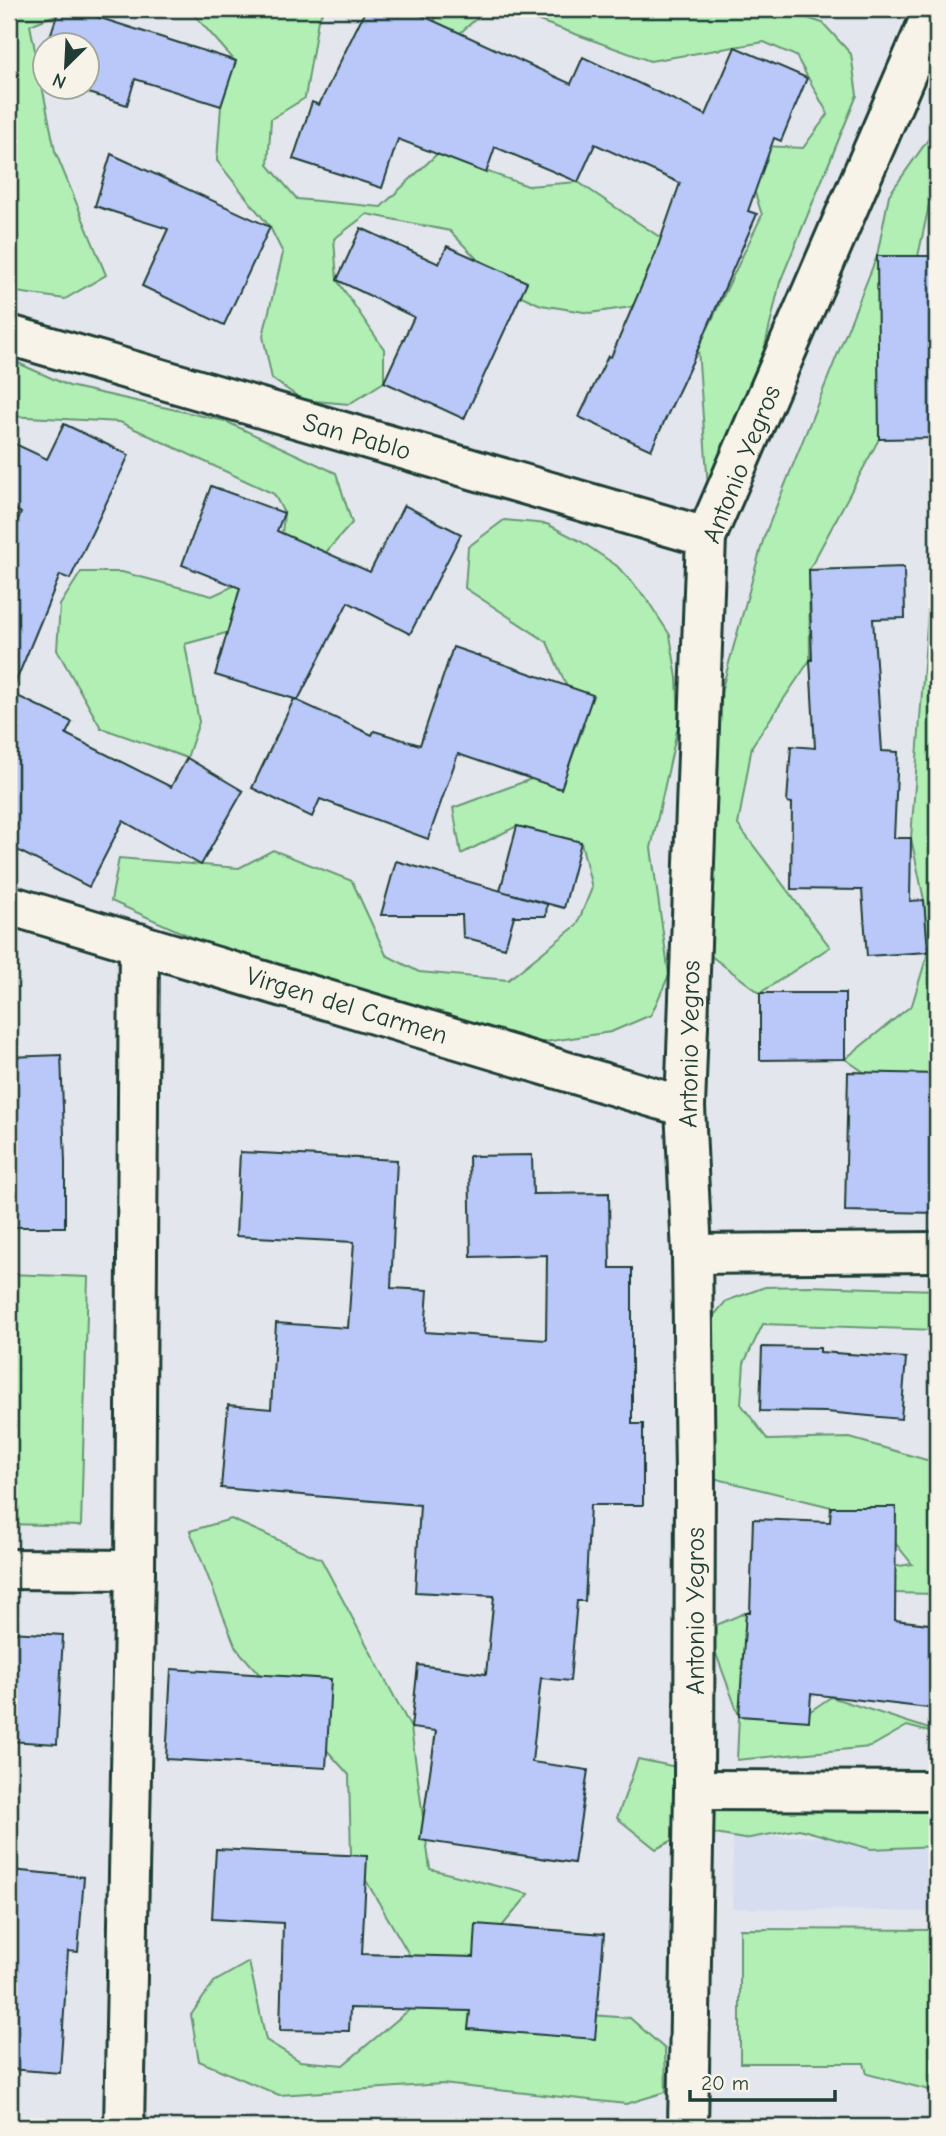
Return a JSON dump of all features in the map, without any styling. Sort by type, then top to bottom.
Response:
[{"type":"street","name":"Antonio Yegros","points":[[688,2127],[694,1790],[695,1476],[692,1254],[685,1107],[706,537],[925,14]]},
{"type":"street","name":"San Pablo","points":[[9,335],[706,537]]},
{"type":"street","name":"Virgen del Carmen","points":[[9,905],[685,1107]]},
{"type":"street","points":[[124,2127],[135,1570],[139,943]]},
{"type":"street","points":[[692,1254],[937,1252]]},
{"type":"street","points":[[9,1569],[135,1570]]},
{"type":"street","points":[[694,1790],[937,1791]]},
{"type":"shaded area","points":[[733,1835],[937,1839],[937,1912],[732,1908]]},
{"type":"green space","points":[[9,9],[70,9],[30,25],[32,102],[45,102],[55,151],[106,275],[65,299],[9,291]]},
{"type":"green space","points":[[189,9],[324,9],[318,20],[305,98],[271,119],[268,165],[297,199],[381,207],[437,154],[528,186],[578,182],[661,238],[660,280],[631,307],[590,313],[541,305],[506,289],[450,231],[367,214],[334,239],[337,280],[384,349],[384,382],[349,404],[303,400],[272,379],[263,336],[283,253],[270,227],[217,161],[221,106],[235,61]]},
{"type":"green space","points":[[438,9],[487,9],[460,33],[435,110],[401,131]]},
{"type":"green space","points":[[506,9],[778,9],[823,23],[851,54],[857,95],[780,282],[751,406],[708,487],[698,349],[762,215],[755,193],[727,144],[803,148],[828,114],[796,56],[764,42],[650,61]]},
{"type":"green space","points":[[937,127],[937,200],[929,205],[879,439],[809,570],[810,660],[752,746],[738,825],[830,947],[760,993],[707,953],[694,789],[764,537],[877,256],[889,195]]},
{"type":"green space","points":[[9,359],[69,386],[225,421],[336,473],[352,523],[263,623],[185,644],[199,722],[187,758],[101,728],[57,650],[60,605],[81,572],[122,572],[212,596],[249,579],[280,555],[284,513],[274,494],[120,422],[9,416]]},
{"type":"green space","points":[[504,520],[547,524],[582,542],[617,566],[646,598],[670,635],[677,678],[679,722],[651,848],[669,975],[651,1015],[611,1032],[492,1050],[353,1009],[111,901],[119,858],[239,868],[273,850],[352,881],[386,955],[419,972],[508,980],[577,925],[592,888],[581,842],[517,826],[461,854],[453,808],[569,765],[584,725],[547,642],[465,588],[468,547]]},
{"type":"green space","points":[[937,570],[937,1099],[871,1077],[845,1059],[912,1005],[928,952],[924,900],[911,838],[930,586]]},
{"type":"green space","points":[[9,1274],[88,1277],[81,1526],[9,1524]]},
{"type":"green space","points":[[765,1287],[937,1290],[937,1330],[763,1324],[744,1363],[741,1404],[768,1440],[850,1438],[937,1463],[937,1594],[802,1591],[757,1700],[797,1720],[831,1697],[937,1730],[937,1734],[907,1726],[870,1747],[737,1760],[739,1716],[707,1629],[829,1577],[912,1564],[888,1534],[831,1507],[705,1476],[698,1334],[726,1301]]},
{"type":"green space","points":[[231,1519],[321,1559],[411,1728],[430,1869],[529,1894],[503,1925],[487,2007],[630,2018],[665,2049],[666,2092],[626,2104],[442,2084],[279,2095],[199,2061],[191,2015],[214,1982],[249,1962],[266,2040],[300,2061],[343,2065],[409,2010],[410,1956],[351,1855],[349,1775],[236,1648],[190,1531]]},
{"type":"green space","points":[[638,1759],[681,1768],[748,1808],[937,1775],[937,1846],[871,1849],[799,1829],[744,1839],[692,1830],[656,1849],[617,1818]]},
{"type":"green space","points":[[740,1929],[937,1930],[937,2092],[867,2074],[864,2063],[740,2063]]},
{"type":"building","points":[[59,9],[72,9],[236,61],[221,106],[135,79],[127,105],[102,97],[102,32],[52,32]]},
{"type":"building","points":[[366,9],[408,9],[571,84],[583,57],[706,115],[735,47],[807,78],[781,141],[774,138],[748,211],[757,214],[651,450],[579,417],[608,356],[611,357],[655,255],[680,183],[595,144],[578,182],[495,147],[486,173],[398,139],[382,188],[293,159],[312,102],[319,105]]},
{"type":"building","points":[[111,154],[270,227],[224,325],[142,286],[168,229],[95,206]]},
{"type":"building","points":[[361,228],[439,264],[447,246],[527,282],[464,419],[384,382],[414,317],[337,280]]},
{"type":"building","points":[[877,256],[937,256],[937,438],[879,439]]},
{"type":"building","points":[[64,424],[129,455],[70,579],[60,575],[11,693],[72,722],[66,734],[171,787],[187,758],[243,791],[201,865],[123,821],[89,887],[9,846],[9,539],[21,513],[9,506],[9,441],[47,459]]},
{"type":"building","points":[[211,486],[284,513],[277,531],[370,572],[404,505],[461,534],[410,634],[348,602],[298,700],[215,675],[240,588],[182,565]]},
{"type":"building","points":[[904,567],[905,618],[873,619],[882,751],[898,752],[894,838],[911,838],[910,901],[924,900],[928,952],[867,956],[862,890],[791,889],[792,803],[787,802],[791,746],[815,748],[809,570]]},
{"type":"building","points":[[453,647],[593,695],[561,789],[458,754],[428,839],[320,799],[312,817],[252,788],[294,699],[372,735],[374,731],[420,745]]},
{"type":"building","points":[[517,826],[581,842],[564,908],[500,891]]},
{"type":"building","points":[[396,861],[547,904],[546,916],[514,916],[505,948],[463,937],[462,915],[381,915]]},
{"type":"building","points":[[760,993],[845,993],[845,1059],[760,1060]]},
{"type":"building","points":[[61,1055],[65,1227],[15,1227],[15,1153],[9,1153],[9,1057]]},
{"type":"building","points":[[848,1072],[937,1074],[936,1213],[845,1211]]},
{"type":"building","points":[[240,1152],[397,1160],[391,1288],[428,1290],[425,1332],[546,1340],[547,1255],[471,1257],[469,1156],[532,1155],[533,1194],[609,1193],[610,1268],[632,1268],[632,1424],[643,1424],[643,1505],[590,1505],[585,1601],[577,1601],[570,1681],[541,1678],[532,1762],[588,1770],[574,1863],[420,1840],[436,1731],[411,1728],[418,1665],[486,1674],[494,1596],[415,1592],[420,1505],[221,1488],[228,1405],[271,1409],[276,1323],[348,1328],[354,1242],[236,1236]]},
{"type":"building","points":[[762,1347],[820,1348],[820,1352],[906,1358],[901,1419],[826,1412],[760,1411]]},
{"type":"building","points":[[831,1507],[896,1507],[895,1620],[937,1625],[937,1709],[811,1694],[809,1721],[739,1716],[746,1612],[750,1612],[753,1519],[830,1522]]},
{"type":"building","points":[[9,1632],[63,1635],[57,1744],[9,1741]]},
{"type":"building","points":[[171,1669],[331,1679],[326,1768],[166,1759]]},
{"type":"building","points":[[216,1849],[367,1856],[362,1954],[474,1957],[476,1924],[604,1934],[595,2039],[468,2029],[470,2011],[350,2008],[349,2031],[280,2030],[283,1923],[212,1919]]},
{"type":"building","points":[[11,1870],[84,1877],[78,1952],[68,1951],[60,2073],[9,2069]]}]
